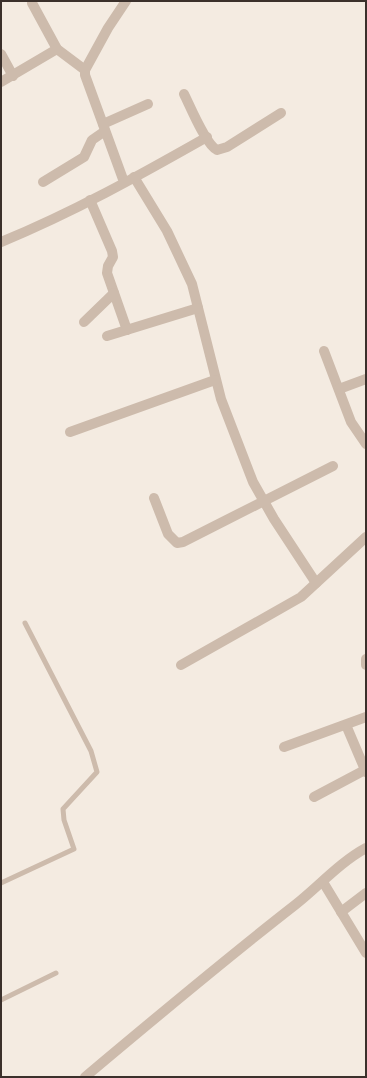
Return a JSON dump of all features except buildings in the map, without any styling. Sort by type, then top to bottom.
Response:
[{"type":"street","points":[[124,182],[85,75],[85,70],[108,28],[126,1]]},
{"type":"street","points":[[32,3],[57,49],[85,70]]},
{"type":"street","points":[[1,82],[57,49]]},
{"type":"street","points":[[1,54],[13,76]]},
{"type":"street","points":[[184,94],[207,138],[214,148],[221,150],[281,114]]},
{"type":"street","points":[[43,182],[84,157],[92,140],[104,128],[148,104]]},
{"type":"street","points":[[1,242],[46,224],[207,138]]},
{"type":"street","points":[[134,177],[160,218],[178,252],[192,284],[215,380],[229,421],[264,502],[316,583]]},
{"type":"street","points":[[90,200],[112,252],[113,257],[107,269],[127,330]]},
{"type":"street","points":[[84,322],[114,293]]},
{"type":"street","points":[[107,336],[198,308]]},
{"type":"street","points":[[324,351],[351,422],[366,444]]},
{"type":"street","points":[[338,389],[366,379]]},
{"type":"street","points":[[70,432],[215,380]]},
{"type":"street","points":[[154,498],[168,534],[176,543],[183,542],[333,466]]},
{"type":"street","points":[[181,665],[301,597],[366,537]]},
{"type":"street","points":[[366,659],[366,665]]},
{"type":"street","points":[[284,747],[366,717]]},
{"type":"street","points":[[314,797],[365,771],[346,725]]},
{"type":"street","points":[[85,1077],[235,952],[347,861],[366,848]]},
{"type":"street","points":[[323,882],[366,953]]},
{"type":"street","points":[[341,912],[366,893]]},
{"type":"lane","points":[[1,883],[74,849],[64,820],[63,809],[97,772],[91,751],[25,623]]},
{"type":"lane","points":[[1,1000],[56,974]]}]
